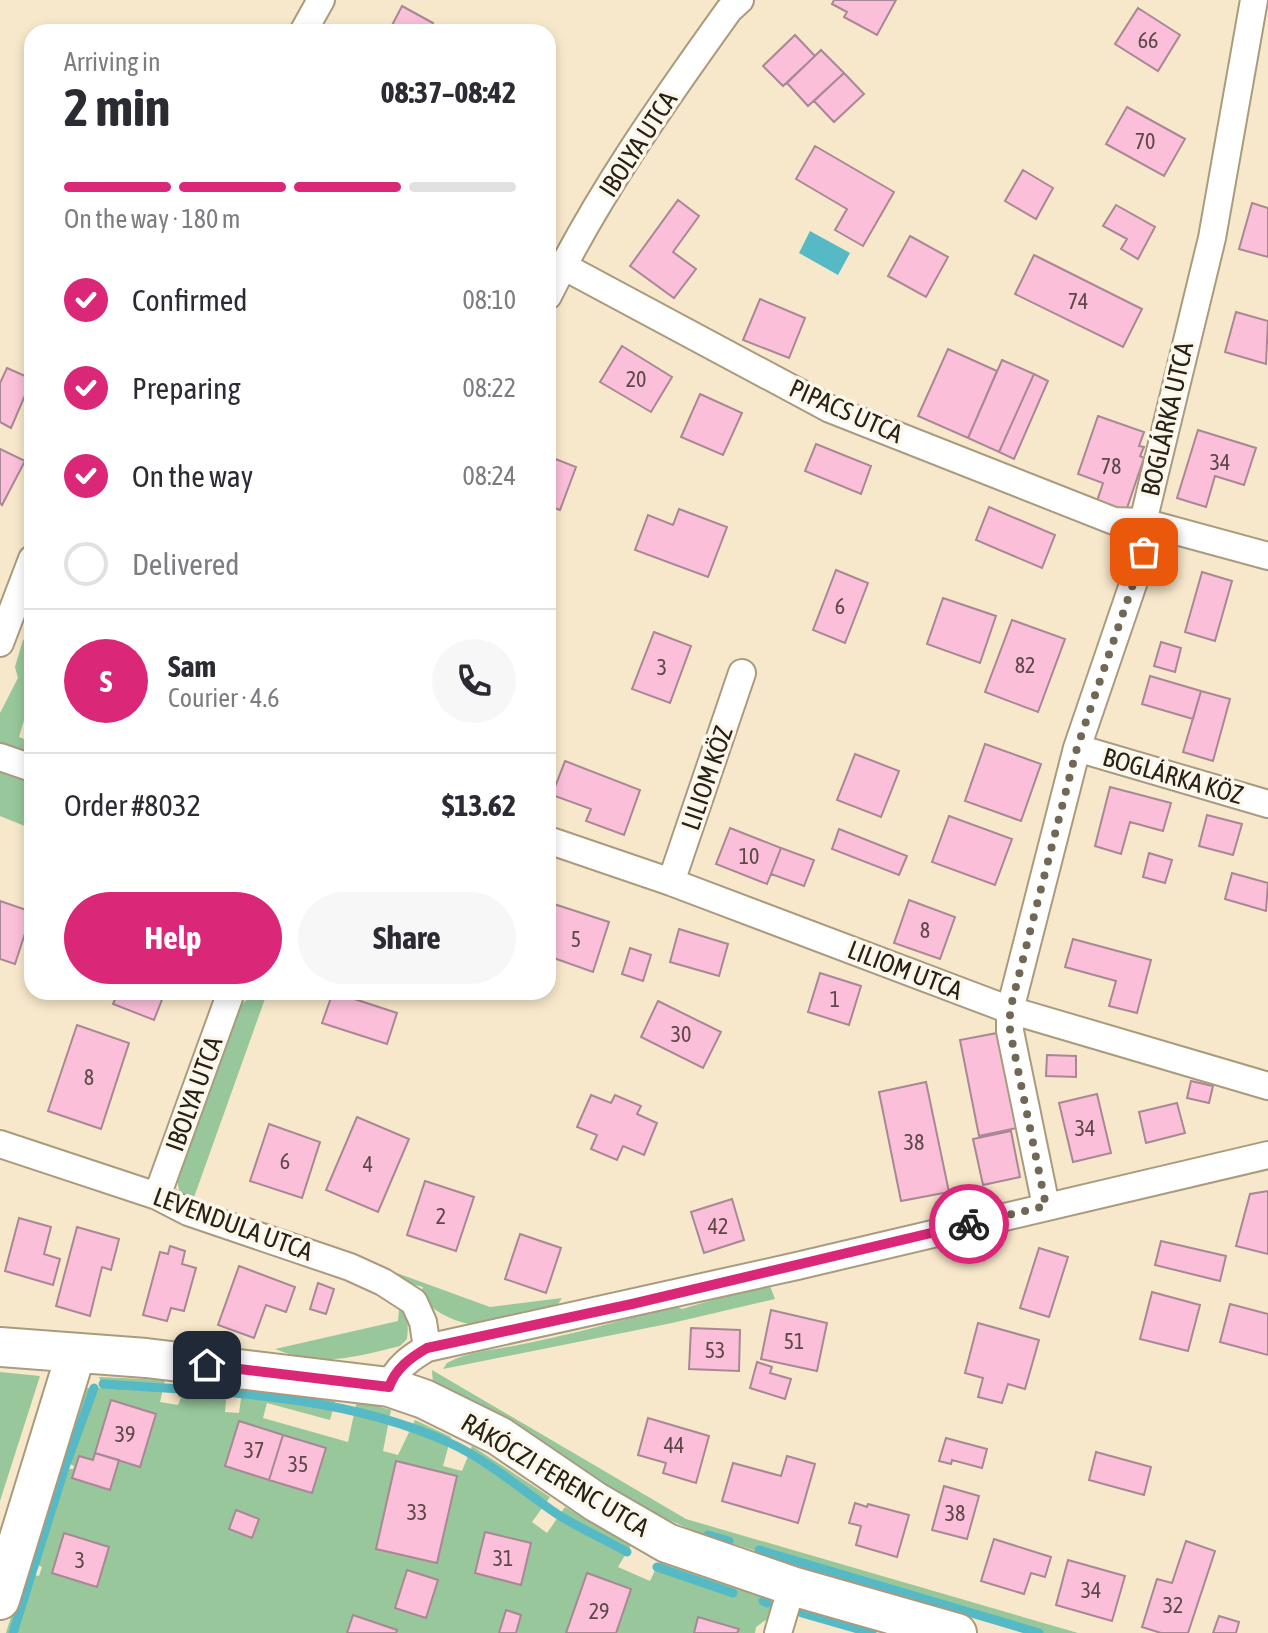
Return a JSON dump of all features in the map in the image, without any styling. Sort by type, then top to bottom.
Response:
[{"type":"street","points":[[308,24],[321,0]]},
{"type":"street","name":"IBOLYA UTCA","points":[[556,280],[641,133],[729,10],[740,0]]},
{"type":"street","name":"BOGLÁRKA UTCA","points":[[1046,1206],[1010,1031],[1010,1010],[1077,748],[1144,552],[1143,522],[1212,238],[1254,0]]},
{"type":"street","name":"PIPACS UTCA","points":[[563,266],[830,409],[1114,521],[1143,522],[1268,556]]},
{"type":"street","points":[[0,643],[24,580]]},
{"type":"street","name":"LILIOM KÖZ","points":[[671,882],[742,673]]},
{"type":"street","name":"BOGLÁRKA KÖZ","points":[[1077,748],[1268,804]]},
{"type":"street","points":[[0,757],[24,765]]},
{"type":"street","name":"LILIOM UTCA","points":[[556,843],[671,882],[1010,1010],[1268,1086]]},
{"type":"street","name":"IBOLYA UTCA","points":[[157,1196],[228,1000]]},
{"type":"street","name":"LEVENDULA UTCA","points":[[0,1144],[157,1196],[188,1212],[350,1267],[403,1293],[414,1302],[423,1322],[427,1348]]},
{"type":"street","points":[[389,1387],[393,1376],[427,1348],[767,1273],[1268,1155]]},
{"type":"street","name":"RÁKÓCZI FERENC UTCA","points":[[0,1347],[146,1358],[389,1387],[424,1399],[499,1436],[596,1502],[667,1543],[792,1586],[957,1633]]},
{"type":"street","points":[[0,1600],[76,1353]]},
{"type":"street","points":[[778,1633],[792,1586]]},
{"type":"green space","points":[[23,640],[24,720],[19,737],[24,739],[24,758],[0,747],[0,713],[18,678],[15,667]]},
{"type":"green space","points":[[0,767],[24,773],[24,826],[0,816]]},
{"type":"green space","points":[[246,1000],[265,1000],[193,1200],[189,1201],[180,1194],[176,1176],[209,1096],[239,1007]]},
{"type":"green space","points":[[383,1268],[490,1307],[562,1298],[558,1304],[551,1306],[469,1324],[435,1310],[420,1295],[423,1287],[408,1283]]},
{"type":"green space","points":[[759,1286],[770,1286],[775,1299],[443,1369],[447,1363],[472,1354],[574,1333],[665,1307],[682,1309]]},
{"type":"green space","points":[[400,1297],[408,1328],[407,1339],[400,1346],[338,1359],[307,1358],[275,1349],[398,1321]]},
{"type":"green space","points":[[432,1370],[686,1519],[1078,1633],[1025,1633],[704,1535],[641,1508],[433,1383]]},
{"type":"green space","points":[[0,1372],[40,1376],[0,1501]]},
{"type":"green space","points":[[99,1377],[165,1380],[160,1402],[178,1405],[182,1382],[223,1384],[227,1389],[225,1412],[239,1413],[243,1384],[337,1394],[330,1420],[267,1403],[263,1418],[348,1442],[357,1400],[391,1410],[383,1451],[398,1455],[415,1420],[451,1437],[443,1466],[462,1471],[472,1446],[550,1497],[532,1522],[547,1533],[565,1507],[631,1545],[618,1567],[650,1581],[661,1558],[773,1596],[776,1601],[770,1617],[756,1627],[755,1633],[6,1633],[25,1573],[39,1576],[42,1567],[29,1561],[61,1468],[73,1469],[74,1466],[63,1461],[87,1388],[103,1388]]},
{"type":"water","points":[[810,231],[850,253],[838,275],[799,253]]},
{"type":"building","points":[[834,0],[896,0],[877,35],[844,17],[847,12],[832,4]]},
{"type":"building","points":[[402,6],[433,23],[432,24],[393,24]]},
{"type":"building","points":[[1138,8],[1180,35],[1158,71],[1115,44]]},
{"type":"building","points":[[795,35],[815,56],[783,86],[763,66]]},
{"type":"building","points":[[821,50],[844,73],[808,106],[787,83]]},
{"type":"building","points":[[844,73],[864,94],[834,122],[814,101]]},
{"type":"building","points":[[1127,107],[1185,139],[1164,176],[1106,144]]},
{"type":"building","points":[[815,146],[894,192],[863,246],[835,230],[847,209],[796,179]]},
{"type":"building","points":[[1023,170],[1053,188],[1036,219],[1005,201]]},
{"type":"building","points":[[678,200],[699,216],[673,252],[696,269],[674,298],[630,266]]},
{"type":"building","points":[[1252,203],[1268,208],[1268,257],[1239,249]]},
{"type":"building","points":[[1116,205],[1155,227],[1138,259],[1121,249],[1127,239],[1103,226]]},
{"type":"building","points":[[910,236],[948,257],[926,297],[888,276]]},
{"type":"building","points":[[1034,255],[1142,309],[1123,347],[1015,294]]},
{"type":"building","points":[[760,299],[805,318],[789,358],[743,340]]},
{"type":"building","points":[[1236,312],[1268,321],[1266,364],[1225,352]]},
{"type":"building","points":[[622,346],[672,377],[651,412],[600,382]]},
{"type":"building","points":[[948,349],[997,371],[968,438],[918,416]]},
{"type":"building","points":[[1002,360],[1034,374],[999,452],[968,438]]},
{"type":"building","points":[[7,368],[24,375],[24,398],[11,428],[0,422],[0,383]]},
{"type":"building","points":[[1034,374],[1048,381],[1014,459],[999,452]]},
{"type":"building","points":[[700,394],[742,413],[723,455],[681,437]]},
{"type":"building","points":[[1098,416],[1144,432],[1139,446],[1144,447],[1140,456],[1144,458],[1126,511],[1097,501],[1103,483],[1078,474]]},
{"type":"building","points":[[1198,430],[1256,448],[1244,485],[1215,476],[1206,507],[1177,498]]},
{"type":"building","points":[[816,444],[871,466],[861,494],[805,471]]},
{"type":"building","points":[[0,449],[24,463],[2,505]]},
{"type":"building","points":[[556,459],[576,467],[560,510],[556,509]]},
{"type":"building","points":[[989,507],[1055,535],[1042,568],[976,540]]},
{"type":"building","points":[[679,509],[727,527],[708,577],[635,550],[648,515],[673,525]]},
{"type":"building","points":[[836,570],[868,583],[845,643],[813,630]]},
{"type":"building","points":[[1202,572],[1232,581],[1215,641],[1185,632]]},
{"type":"building","points":[[943,598],[996,616],[980,663],[927,644]]},
{"type":"building","points":[[1012,620],[1065,639],[1038,712],[985,692]]},
{"type":"building","points":[[654,632],[691,646],[670,703],[632,689]]},
{"type":"building","points":[[1161,642],[1181,648],[1175,672],[1154,666]]},
{"type":"building","points":[[1150,676],[1201,691],[1193,719],[1142,704]]},
{"type":"building","points":[[1201,691],[1230,699],[1213,761],[1183,752]]},
{"type":"building","points":[[985,744],[1041,764],[1021,821],[965,801]]},
{"type":"building","points":[[855,754],[899,771],[881,817],[837,800]]},
{"type":"building","points":[[565,761],[640,790],[624,835],[586,821],[591,809],[556,796],[556,785]]},
{"type":"building","points":[[1110,787],[1171,803],[1163,831],[1130,822],[1121,854],[1095,846]]},
{"type":"building","points":[[1207,815],[1242,824],[1233,855],[1199,846]]},
{"type":"building","points":[[949,816],[1012,839],[995,885],[932,862]]},
{"type":"building","points":[[730,828],[781,848],[767,884],[716,864]]},
{"type":"building","points":[[839,829],[907,856],[899,875],[832,849]]},
{"type":"building","points":[[781,848],[814,860],[804,886],[771,874]]},
{"type":"building","points":[[1149,853],[1172,860],[1165,883],[1143,877]]},
{"type":"building","points":[[1232,873],[1268,883],[1266,911],[1225,899]]},
{"type":"building","points":[[909,900],[955,917],[940,959],[894,943]]},
{"type":"building","points":[[0,901],[24,909],[24,936],[15,964],[0,959]]},
{"type":"building","points":[[556,905],[609,922],[593,972],[556,959]]},
{"type":"building","points":[[679,929],[728,944],[719,976],[670,962]]},
{"type":"building","points":[[1073,939],[1151,960],[1137,1013],[1109,1006],[1116,981],[1065,967]]},
{"type":"building","points":[[630,948],[651,955],[643,981],[622,974]]},
{"type":"building","points":[[820,973],[861,986],[849,1025],[808,1012]]},
{"type":"building","points":[[115,1000],[162,1000],[154,1020],[113,1004]]},
{"type":"building","points":[[330,1000],[357,1000],[397,1013],[387,1044],[322,1023]]},
{"type":"building","points":[[658,1001],[721,1032],[703,1068],[641,1037]]},
{"type":"building","points":[[77,1025],[129,1043],[101,1129],[48,1111]]},
{"type":"building","points":[[997,1033],[1017,1128],[979,1136],[960,1040]]},
{"type":"building","points":[[1047,1055],[1076,1056],[1076,1077],[1046,1076]]},
{"type":"building","points":[[1191,1081],[1213,1086],[1209,1103],[1187,1098]]},
{"type":"building","points":[[926,1082],[949,1192],[901,1201],[879,1092]]},
{"type":"building","points":[[1097,1094],[1111,1153],[1073,1162],[1059,1103]]},
{"type":"building","points":[[591,1095],[611,1103],[615,1095],[641,1106],[637,1114],[657,1123],[644,1155],[623,1146],[617,1160],[591,1149],[597,1135],[577,1127]]},
{"type":"building","points":[[1177,1103],[1185,1133],[1146,1143],[1139,1112]]},
{"type":"building","points":[[357,1117],[409,1139],[378,1212],[326,1190]]},
{"type":"building","points":[[269,1124],[320,1142],[302,1198],[250,1181]]},
{"type":"building","points":[[1011,1131],[1020,1177],[983,1185],[973,1139]]},
{"type":"building","points":[[425,1181],[474,1197],[456,1251],[407,1235]]},
{"type":"building","points":[[1268,1191],[1268,1254],[1236,1246],[1250,1194]]},
{"type":"building","points":[[732,1199],[744,1240],[704,1253],[691,1212]]},
{"type":"building","points":[[19,1218],[51,1227],[44,1254],[60,1259],[53,1285],[5,1271]]},
{"type":"building","points":[[77,1227],[119,1239],[111,1270],[102,1267],[90,1316],[56,1306]]},
{"type":"building","points":[[520,1234],[561,1248],[546,1293],[505,1279]]},
{"type":"building","points":[[1161,1241],[1226,1256],[1220,1281],[1155,1265]]},
{"type":"building","points":[[170,1246],[185,1251],[182,1264],[196,1268],[184,1311],[171,1308],[167,1321],[143,1315],[160,1252],[168,1254]]},
{"type":"building","points":[[1039,1248],[1068,1257],[1049,1317],[1020,1308]]},
{"type":"building","points":[[239,1266],[295,1287],[286,1312],[266,1305],[254,1338],[218,1325]]},
{"type":"building","points":[[318,1283],[334,1289],[326,1314],[310,1309]]},
{"type":"building","points":[[1152,1292],[1200,1305],[1188,1351],[1140,1339]]},
{"type":"building","points":[[1230,1304],[1268,1314],[1268,1355],[1220,1342]]},
{"type":"building","points":[[771,1310],[827,1323],[817,1371],[761,1359]]},
{"type":"building","points":[[978,1323],[1039,1340],[1025,1389],[1008,1384],[1002,1403],[978,1397],[983,1378],[965,1373]]},
{"type":"building","points":[[691,1328],[740,1330],[739,1371],[689,1369]]},
{"type":"building","points":[[757,1362],[772,1367],[770,1373],[791,1379],[785,1399],[750,1388]]},
{"type":"building","points":[[111,1400],[156,1414],[140,1467],[95,1453]]},
{"type":"building","points":[[648,1418],[709,1436],[696,1483],[663,1473],[666,1463],[638,1455]]},
{"type":"building","points":[[239,1421],[283,1435],[269,1480],[225,1466]]},
{"type":"building","points":[[283,1435],[326,1448],[312,1493],[269,1480]]},
{"type":"building","points":[[946,1438],[987,1449],[982,1468],[952,1460],[951,1464],[939,1461]]},
{"type":"building","points":[[1096,1452],[1151,1467],[1144,1495],[1089,1480]]},
{"type":"building","points":[[95,1453],[119,1460],[110,1490],[72,1478],[79,1456],[93,1460]]},
{"type":"building","points":[[787,1456],[815,1464],[798,1523],[722,1501],[733,1463],[781,1476]]},
{"type":"building","points":[[396,1461],[457,1476],[437,1563],[376,1549]]},
{"type":"building","points":[[944,1486],[979,1496],[967,1539],[932,1530]]},
{"type":"building","points":[[855,1503],[909,1515],[897,1557],[856,1545],[861,1526],[849,1523]]},
{"type":"building","points":[[236,1510],[259,1519],[252,1538],[229,1529]]},
{"type":"building","points":[[485,1532],[531,1543],[521,1585],[475,1573]]},
{"type":"building","points":[[64,1533],[109,1547],[97,1587],[52,1573]]},
{"type":"building","points":[[994,1539],[1051,1557],[1045,1577],[1031,1573],[1024,1594],[981,1581]]},
{"type":"building","points":[[1186,1541],[1215,1551],[1188,1633],[1161,1633],[1142,1627],[1157,1579],[1172,1583]]},
{"type":"building","points":[[1068,1560],[1125,1576],[1112,1621],[1056,1605]]},
{"type":"building","points":[[407,1570],[438,1580],[426,1618],[395,1608]]},
{"type":"building","points":[[587,1573],[631,1589],[616,1633],[566,1633]]},
{"type":"building","points":[[506,1610],[521,1615],[516,1633],[499,1633]]},
{"type":"building","points":[[353,1615],[397,1630],[396,1633],[347,1633]]},
{"type":"building","points":[[1219,1616],[1239,1622],[1236,1633],[1213,1633]]},
{"type":"building","points":[[698,1617],[739,1629],[737,1633],[694,1633]]},
{"type":"waterway","points":[[103,1384],[280,1398],[367,1414],[409,1427],[464,1450],[557,1514],[627,1552]]},
{"type":"waterway","points":[[13,1633],[65,1467],[94,1388]]},
{"type":"waterway","points":[[708,1535],[729,1541]]},
{"type":"waterway","points":[[759,1550],[1039,1633]]},
{"type":"waterway","points":[[657,1567],[733,1593]]},
{"type":"waterway","points":[[763,1601],[767,1603]]},
{"type":"waterway","points":[[802,1613],[872,1633]]},
{"type":"way so far","points":[[969,1224],[1046,1206],[1010,1031],[1010,1010],[1077,748],[1144,552]]},
{"type":"route","points":[[207,1365],[389,1387],[393,1376],[427,1348],[632,1304],[969,1224]]}]
